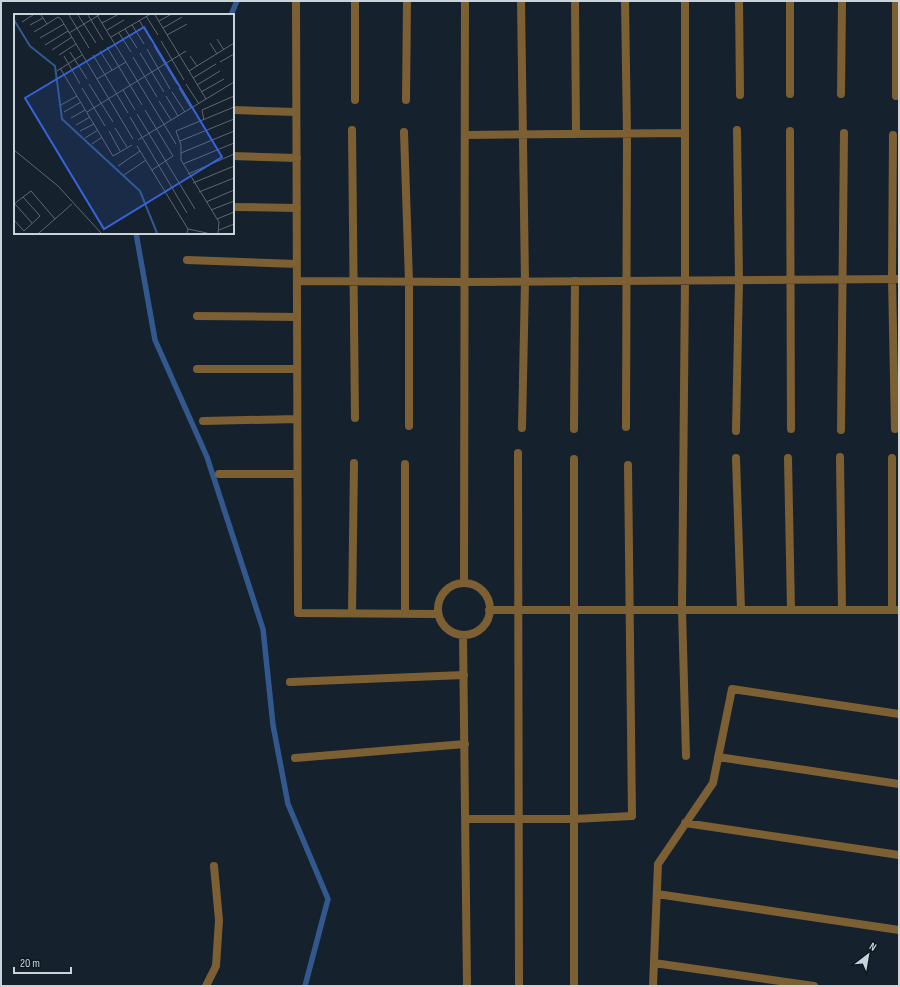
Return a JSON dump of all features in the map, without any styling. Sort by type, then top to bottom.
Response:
[{"type":"street","points":[[296,1],[298,612],[438,614]]},
{"type":"street","points":[[355,1],[355,100]]},
{"type":"street","points":[[406,100],[407,1]]},
{"type":"street","points":[[464,583],[465,1]]},
{"type":"street","points":[[521,1],[525,282],[522,428]]},
{"type":"street","points":[[575,1],[576,134]]},
{"type":"street","points":[[625,1],[627,134],[626,427]]},
{"type":"street","points":[[685,1],[685,281],[682,610],[686,756]]},
{"type":"street","points":[[740,1],[740,96]]},
{"type":"street","points":[[790,1],[790,94]]},
{"type":"street","points":[[841,94],[842,1]]},
{"type":"street","points":[[896,1],[896,96]]},
{"type":"street","points":[[234,110],[296,112]]},
{"type":"street","points":[[352,130],[355,281],[355,418]]},
{"type":"street","points":[[736,431],[739,280],[737,130]]},
{"type":"street","points":[[790,131],[791,429]]},
{"type":"street","points":[[404,132],[409,282],[409,426]]},
{"type":"street","points":[[464,135],[685,133]]},
{"type":"street","points":[[841,430],[844,133]]},
{"type":"street","points":[[893,135],[895,429]]},
{"type":"street","points":[[234,156],[297,158]]},
{"type":"street","points":[[234,207],[297,208]]},
{"type":"street","points":[[187,260],[297,264]]},
{"type":"street","points":[[297,281],[525,282],[895,279]]},
{"type":"street","points":[[574,429],[575,281]]},
{"type":"street","points":[[197,316],[297,317]]},
{"type":"street","points":[[197,369],[297,369]]},
{"type":"street","points":[[203,421],[297,419]]},
{"type":"street","points":[[518,453],[520,610],[517,820],[519,986]]},
{"type":"street","points":[[840,457],[842,610]]},
{"type":"street","points":[[736,458],[741,610]]},
{"type":"street","points":[[788,458],[791,610]]},
{"type":"street","points":[[489,610],[896,610],[892,458]]},
{"type":"street","points":[[574,460],[574,986]]},
{"type":"street","points":[[352,613],[354,463]]},
{"type":"street","points":[[404,464],[405,613]]},
{"type":"street","points":[[465,820],[574,819],[632,816],[628,610],[628,464]]},
{"type":"street","points":[[219,474],[297,474]]},
{"type":"street","points":[[464,583],[474,586],[484,592],[489,602],[489,610],[490,614],[485,625],[475,633],[463,635],[451,632],[442,624],[438,614],[439,602],[444,593],[453,586],[464,583]]},
{"type":"street","points":[[463,635],[467,986]]},
{"type":"street","points":[[290,682],[464,674]]},
{"type":"street","points":[[654,986],[658,864],[713,783],[732,689],[899,714]]},
{"type":"street","points":[[295,758],[464,744]]},
{"type":"street","points":[[718,757],[899,784]]},
{"type":"street","points":[[685,824],[899,855]]},
{"type":"street","points":[[206,986],[216,966],[219,920],[214,866]]},
{"type":"street","points":[[657,894],[899,930]]},
{"type":"street","points":[[654,963],[814,986]]},
{"type":"waterway","points":[[231,14],[237,1]]},
{"type":"waterway","points":[[136,234],[155,340],[207,457],[263,629],[273,725],[288,804],[328,899],[305,986]]}]
